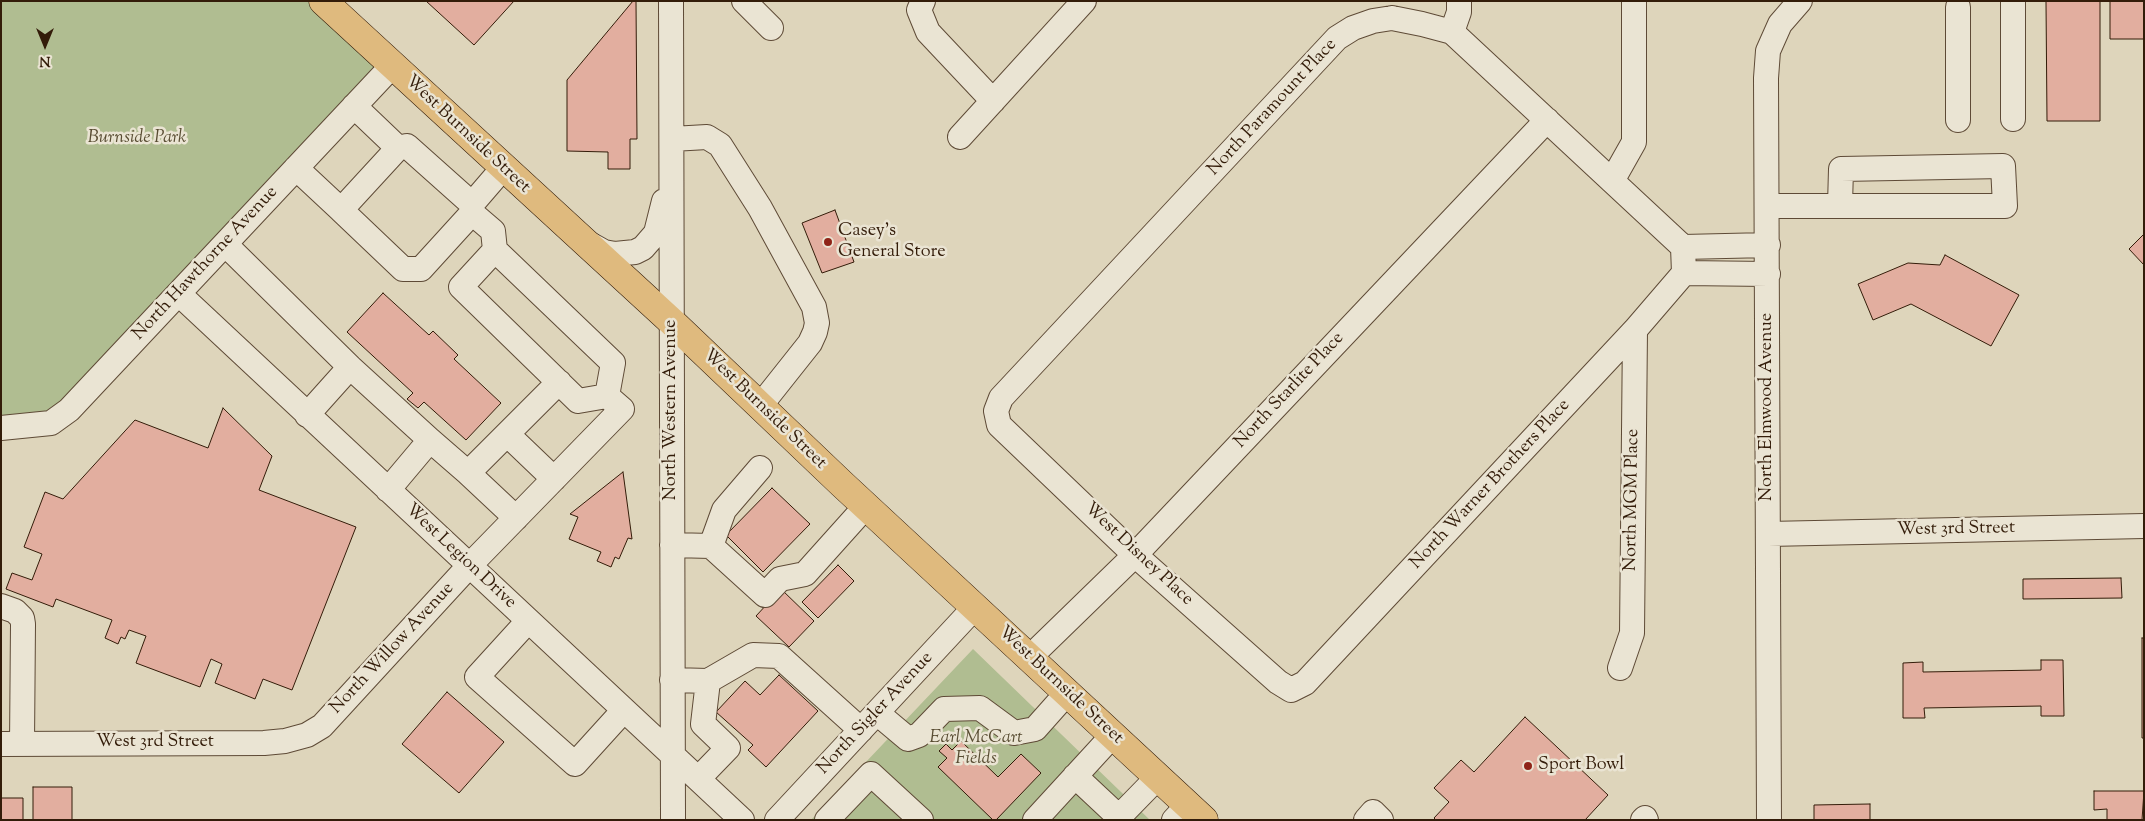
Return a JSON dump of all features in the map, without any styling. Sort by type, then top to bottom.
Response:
[{"type":"main road","name":"West Burnside Street","points":[[323,1],[672,322],[866,506],[1113,735],[1158,778],[1189,815]]},
{"type":"street","name":"North Western Avenue","points":[[672,1],[673,820]]},
{"type":"street","points":[[744,1],[771,28]]},
{"type":"street","points":[[923,1],[919,10],[928,32],[992,100]]},
{"type":"street","points":[[960,137],[1084,1]]},
{"type":"street","points":[[1452,32],[1459,12],[1459,1]]},
{"type":"street","points":[[1612,181],[1634,142],[1634,1]]},
{"type":"street","points":[[2013,1],[2013,119]]},
{"type":"street","name":"North Elmwood Avenue","points":[[1769,820],[1768,52],[1780,24],[1798,2]]},
{"type":"street","points":[[1958,120],[1961,3]]},
{"type":"street","name":"North Paramount Place","points":[[996,411],[1001,398],[1338,38],[1353,28],[1373,21],[1392,18],[1452,32],[1683,248]]},
{"type":"street","name":"North Hawthorne Avenue","points":[[1,428],[51,423],[69,410],[392,66]]},
{"type":"street","points":[[354,106],[398,148]]},
{"type":"street","name":"North Starlite Place","points":[[1029,658],[1135,554],[1547,120]]},
{"type":"street","points":[[672,139],[707,137],[720,145],[760,208],[814,307],[816,324],[815,332],[810,342],[760,406]]},
{"type":"street","points":[[341,210],[398,148],[407,146],[493,231],[495,250],[613,364],[615,403],[578,401],[461,286],[495,250]]},
{"type":"street","points":[[579,238],[604,252],[625,254],[643,248],[656,233],[672,163]]},
{"type":"street","points":[[1768,206],[2005,206],[2003,166],[1842,169],[1840,205]]},
{"type":"street","points":[[296,168],[403,269],[421,269],[472,209],[503,168]]},
{"type":"street","points":[[225,244],[350,367],[516,518]]},
{"type":"street","points":[[1768,245],[1683,248],[1684,273],[1768,274]]},
{"type":"street","name":"North Warner Brothers Place","points":[[1292,690],[1305,683],[1635,330],[1684,273]]},
{"type":"street","name":"West Legion Drive","points":[[179,294],[742,820]]},
{"type":"street","name":"North MGM Place","points":[[1620,668],[1632,633],[1635,330]]},
{"type":"street","points":[[308,415],[350,367]]},
{"type":"street","points":[[468,473],[559,382]]},
{"type":"street","name":"North Willow Avenue","points":[[307,735],[326,721],[469,566],[554,480],[615,403]]},
{"type":"street","name":"West Disney Place","points":[[996,411],[999,425],[1135,554],[1278,682],[1292,690]]},
{"type":"street","points":[[507,434],[554,480]]},
{"type":"street","points":[[388,490],[430,440]]},
{"type":"street","points":[[711,546],[724,510],[760,468]]},
{"type":"street","points":[[672,546],[711,546],[765,594],[780,579],[805,574],[866,506]]},
{"type":"street","name":"West 3rd Street","points":[[1768,534],[2144,526]]},
{"type":"street","points":[[1,606],[15,612],[22,618],[23,624],[11,744]]},
{"type":"street","name":"North Sigler Avenue","points":[[777,820],[975,607]]},
{"type":"street","points":[[528,621],[477,677],[575,764],[624,710]]},
{"type":"street","points":[[672,680],[708,681],[753,655],[779,656],[861,730]]},
{"type":"street","points":[[698,779],[728,748],[703,724],[708,681]]},
{"type":"street","points":[[877,713],[908,739],[918,735],[944,709],[980,708],[1014,733],[1035,729],[1067,693]]},
{"type":"street","name":"West 3rd Street","points":[[11,744],[264,743],[285,741],[307,735]]},
{"type":"street","points":[[1035,820],[1113,735]]},
{"type":"street","points":[[827,820],[871,774],[921,820]]},
{"type":"street","points":[[1075,776],[1121,818],[1158,778]]},
{"type":"street","points":[[1366,820],[1372,812],[1381,820]]},
{"type":"green space","name":"Burnside Park","points":[[1,1],[323,1],[392,66],[69,410],[1,428]]},
{"type":"green space","name":"Earl McCart Fields","points":[[973,649],[1150,820],[811,820]]},
{"type":"building","points":[[426,1],[514,1],[474,45]]},
{"type":"building","points":[[633,1],[636,1],[637,139],[630,139],[630,169],[608,169],[608,152],[567,151],[567,80]]},
{"type":"building","points":[[2046,1],[2100,1],[2100,121],[2047,121]]},
{"type":"building","points":[[2110,1],[2144,1],[2144,39],[2110,39]]},
{"type":"building","name":"Casey's General Store","points":[[835,210],[854,262],[822,273],[802,223]]},
{"type":"building","points":[[2144,234],[2144,265],[2129,249]]},
{"type":"building","points":[[1945,255],[2019,295],[1991,346],[1911,304],[1873,320],[1858,284],[1908,263],[1940,265]]},
{"type":"building","points":[[383,293],[429,335],[433,331],[458,355],[454,359],[501,403],[466,440],[424,402],[418,408],[407,399],[413,393],[347,332]]},
{"type":"building","points":[[223,408],[272,456],[259,490],[356,527],[292,690],[263,679],[255,699],[215,683],[222,664],[211,659],[200,687],[136,663],[146,636],[129,630],[125,639],[121,637],[118,644],[105,638],[112,620],[56,599],[53,607],[6,589],[12,573],[32,580],[42,554],[24,547],[45,492],[63,499],[135,420],[208,448]]},
{"type":"building","points":[[623,472],[632,539],[628,538],[619,559],[615,557],[611,567],[597,561],[601,552],[569,539],[578,517],[570,514]]},
{"type":"building","points":[[772,488],[810,524],[763,572],[726,535]]},
{"type":"building","points":[[838,565],[854,581],[818,618],[802,602]]},
{"type":"building","points":[[2121,578],[2122,598],[2023,599],[2023,579]]},
{"type":"building","points":[[781,589],[814,621],[789,647],[756,616]]},
{"type":"building","points":[[2142,638],[2144,638],[2144,738],[2142,738]]},
{"type":"building","points":[[2041,660],[2063,660],[2064,716],[2041,716],[2041,706],[1924,708],[1925,718],[1903,718],[1903,663],[1923,662],[1923,672],[2041,670]]},
{"type":"building","points":[[779,675],[818,711],[766,767],[748,750],[753,745],[716,712],[745,681],[760,695]]},
{"type":"building","points":[[447,692],[504,742],[459,793],[402,744]]},
{"type":"building","name":"Sport Bowl","points":[[1525,717],[1608,795],[1585,820],[1436,820],[1434,818],[1449,802],[1434,788],[1461,760],[1474,772]]},
{"type":"building","points":[[961,741],[998,777],[1021,754],[1041,773],[996,820],[993,820],[938,767],[947,758],[939,751],[946,744],[952,750]]},
{"type":"building","points":[[33,787],[72,787],[72,820],[33,820]]},
{"type":"building","points":[[2094,791],[2144,791],[2142,820],[2107,820],[2107,809],[2094,810]]},
{"type":"building","points":[[1,798],[23,798],[23,820],[1,820]]},
{"type":"building","points":[[1870,804],[1870,820],[1814,820],[1814,805]]},
{"type":"place","name":"Casey's General Store","points":[[828,242]]},
{"type":"place","name":"Sport Bowl","points":[[1528,766]]}]
